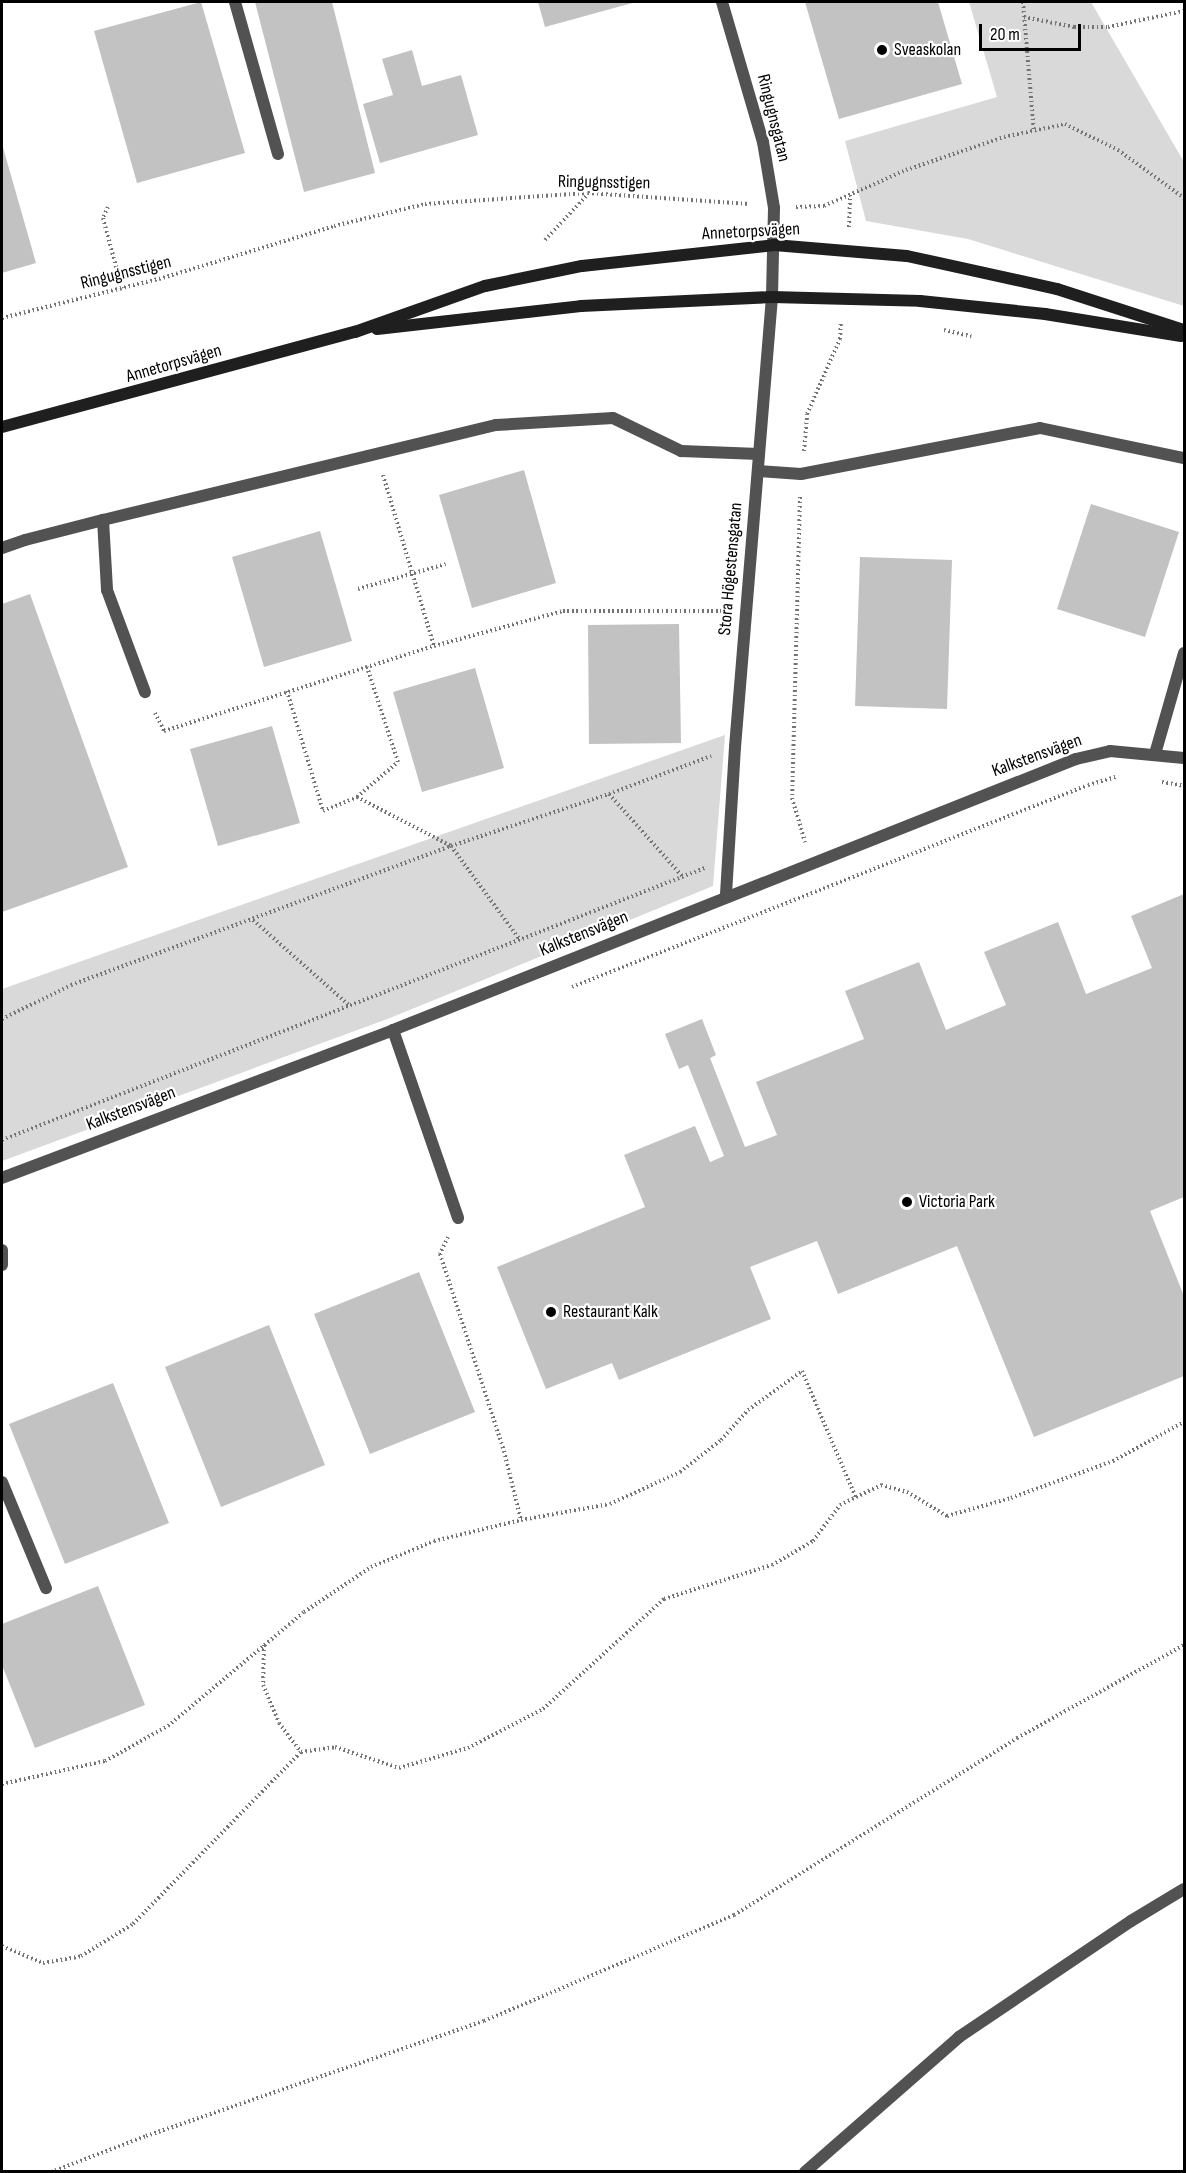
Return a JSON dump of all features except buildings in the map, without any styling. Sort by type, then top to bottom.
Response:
[{"type":"main road","name":"Annetorpsvägen","points":[[2,427],[356,332],[485,286],[582,266],[774,245],[908,256],[1057,289],[1185,330]]},
{"type":"main road","name":"Annetorpsvägen","points":[[356,332],[581,306],[772,297],[920,301],[1000,309],[1185,336]]},
{"type":"street","points":[[235,2],[278,154]]},
{"type":"street","name":"Ringugnsgatan","points":[[722,2],[763,142],[774,208],[774,245]]},
{"type":"street","name":"Stora Högestensgatan","points":[[726,896],[735,747],[772,297],[774,245]]},
{"type":"street","points":[[2,548],[103,520],[496,425],[613,418],[681,451],[759,454]]},
{"type":"street","points":[[758,471],[801,474],[1040,428],[1185,458]]},
{"type":"street","points":[[103,520],[107,590],[145,692]]},
{"type":"street","points":[[1155,754],[1185,653]]},
{"type":"street","name":"Kalkstensvägen","points":[[2,1178],[393,1030],[1076,759],[1110,751],[1185,758]]},
{"type":"street","points":[[393,1030],[458,1218]]},
{"type":"street","points":[[2,1250],[2,1265]]},
{"type":"street","points":[[2,1482],[46,1588]]},
{"type":"street","points":[[805,2172],[959,2037],[1131,1922],[1185,1889]]},
{"type":"path","points":[[1023,2],[1034,132]]},
{"type":"path","points":[[1024,17],[1074,27],[1108,27],[1185,11]]},
{"type":"path","name":"Ringugnsstigen","points":[[2,318],[122,288],[334,226],[425,204],[588,193],[732,202],[774,208],[824,206],[906,170],[1004,137],[1034,132],[1065,123],[1118,150],[1185,198]]},
{"type":"path","points":[[545,240],[588,193]]},
{"type":"path","points":[[849,250],[850,195]]},
{"type":"path","points":[[108,207],[103,218],[122,288]]},
{"type":"path","points":[[825,888],[813,862],[792,798],[801,474],[807,414],[840,339],[843,300]]},
{"type":"path","points":[[376,454],[435,646]]},
{"type":"path","points":[[358,589],[446,564]]},
{"type":"path","points":[[145,692],[164,731],[435,646],[563,611],[746,612]]},
{"type":"path","points":[[286,691],[323,811],[357,797],[398,762],[367,667]]},
{"type":"path","points":[[2,1019],[71,985],[451,846],[609,794],[735,747]]},
{"type":"path","points":[[609,794],[682,876]]},
{"type":"path","points":[[357,797],[451,846],[520,940]]},
{"type":"path","points":[[2,1140],[728,859]]},
{"type":"path","points":[[253,920],[350,1006]]},
{"type":"path","points":[[458,1218],[440,1254],[504,1451],[521,1520]]},
{"type":"path","points":[[2,1784],[105,1761],[168,1726],[304,1612],[371,1567],[434,1541],[521,1520],[609,1504],[680,1472],[721,1440],[748,1410],[802,1371],[856,1498]]},
{"type":"path","points":[[2,1946],[43,1963],[81,1956],[133,1924],[301,1752],[335,1748],[399,1768],[468,1748],[543,1708],[664,1599],[772,1565],[813,1540],[840,1505],[881,1485],[907,1492],[947,1516],[1011,1498],[1113,1461],[1185,1422]]},
{"type":"path","points":[[264,1644],[263,1685],[279,1722],[301,1752]]},
{"type":"path","points":[[51,2172],[146,2136],[484,2021],[734,1915],[1017,1738],[1185,1645]]},
{"type":"shaded area","points":[[969,2],[1091,2],[1184,162],[1184,306],[968,239],[866,221],[845,141],[997,97]]},
{"type":"shaded area","points":[[725,735],[713,886],[390,1018],[2,1161],[2,989]]},
{"type":"place","name":"Sveaskolan","points":[[882,50]]},
{"type":"place","name":"Victoria Park","points":[[907,1202]]},
{"type":"place","name":"Restaurant Kalk","points":[[551,1312]]}]
